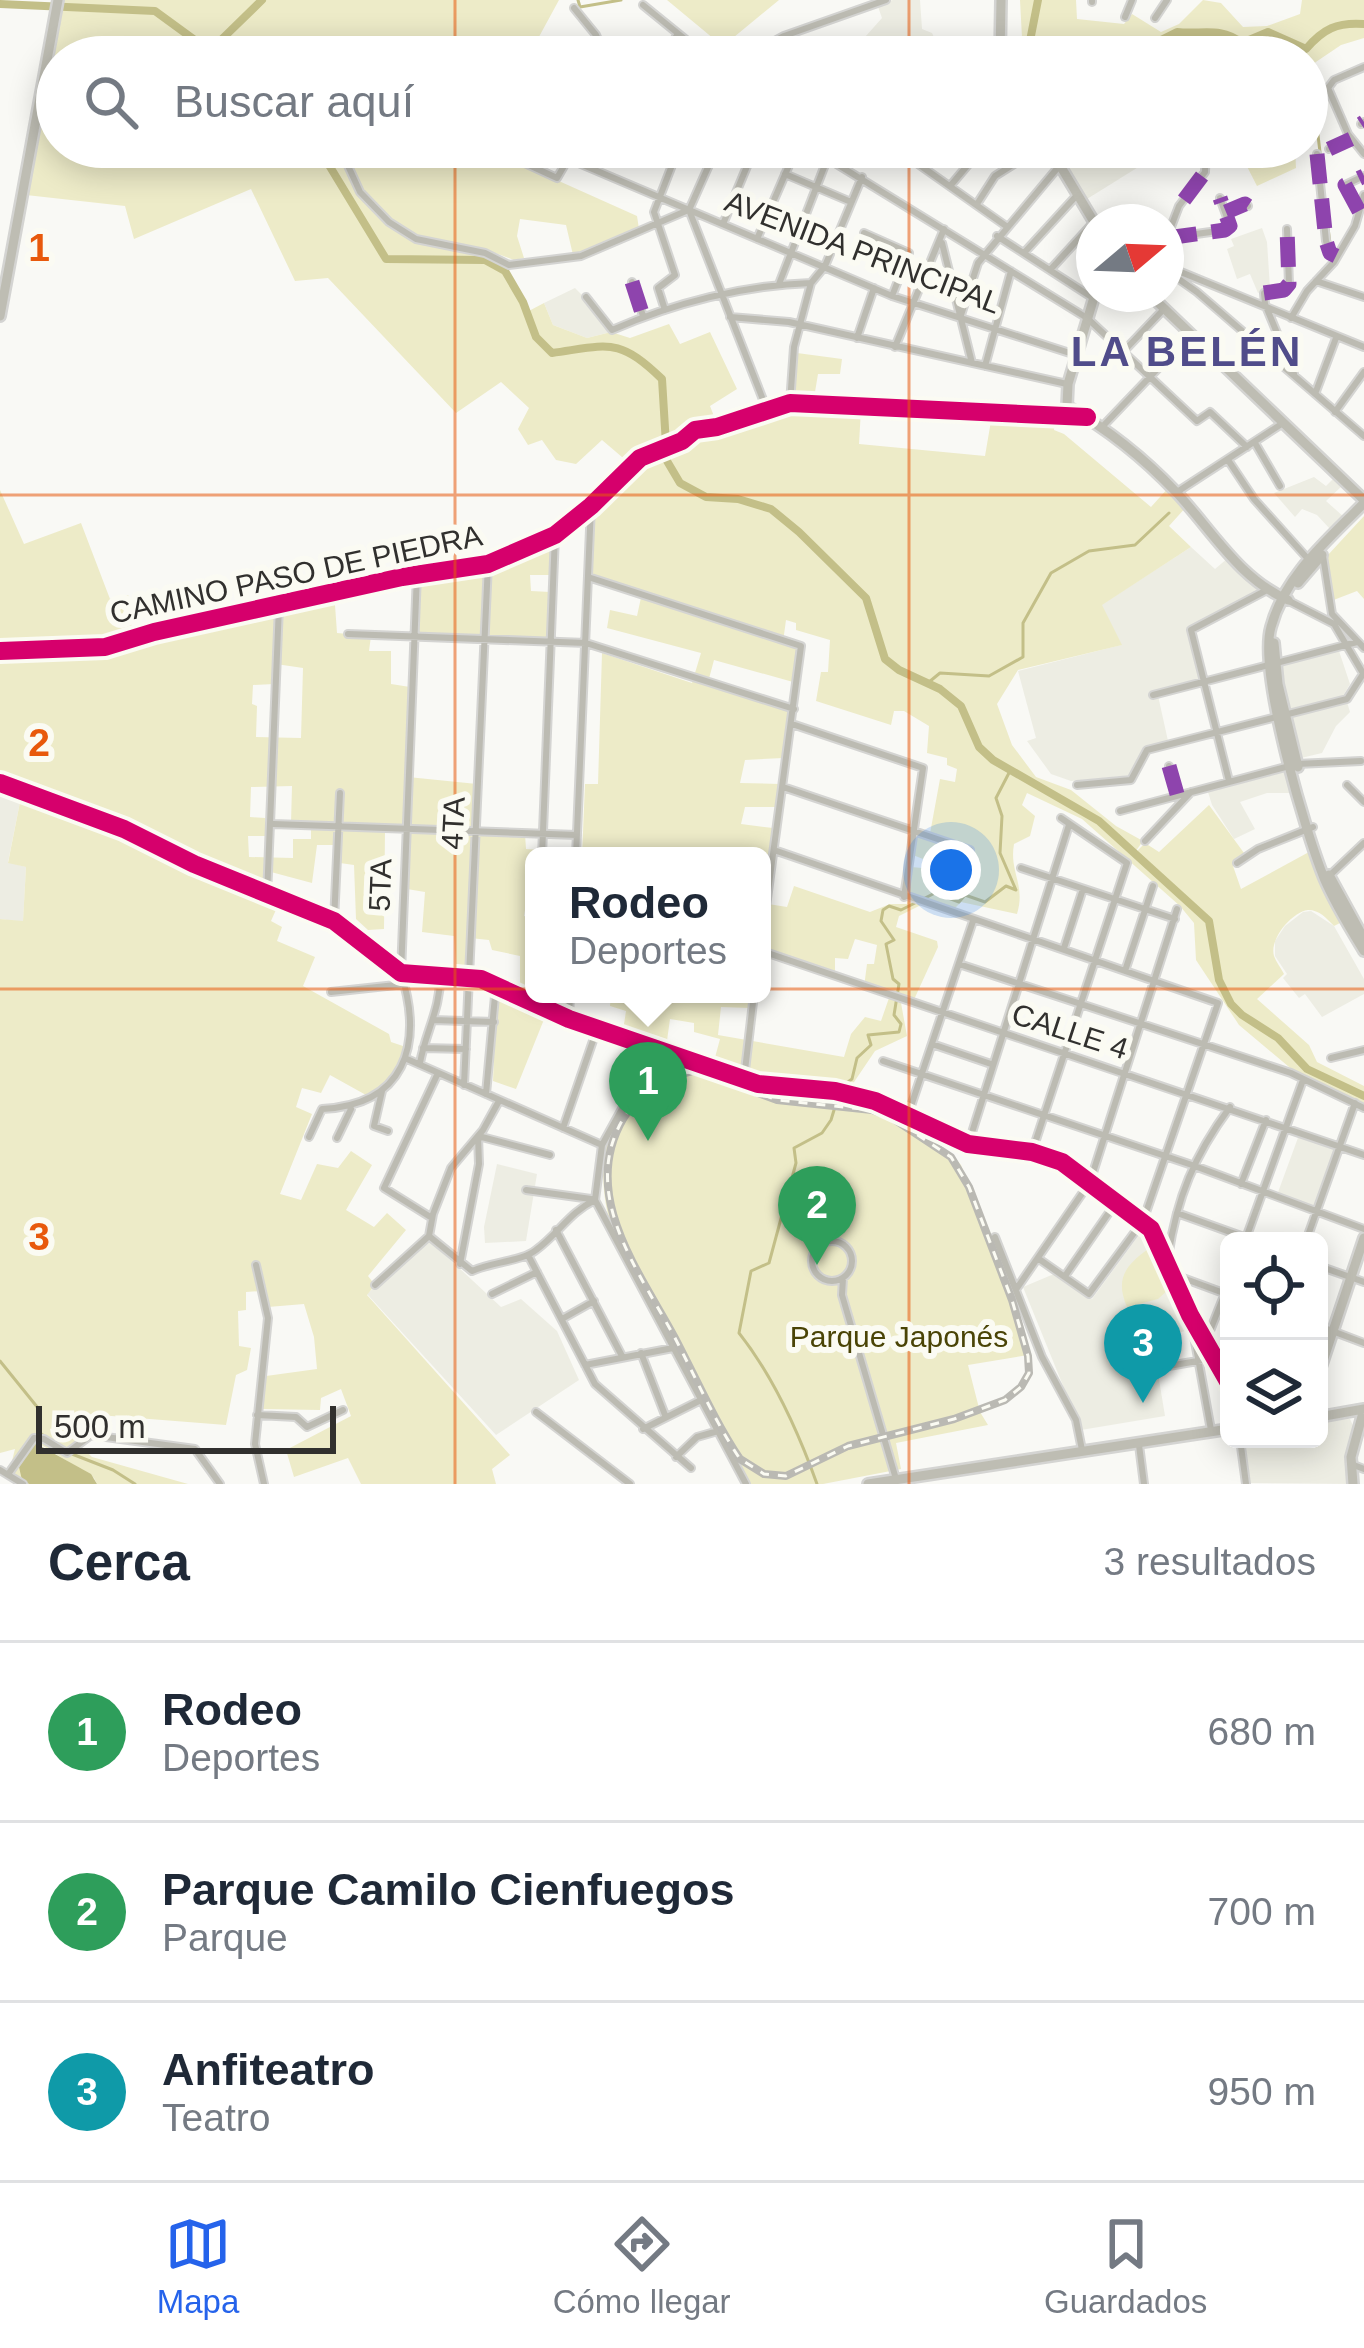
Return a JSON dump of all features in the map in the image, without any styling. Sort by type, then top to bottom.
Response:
[{"type":"main road","points":[[51,36],[58,0]]},
{"type":"main road","points":[[1000,36],[1001,0]]},
{"type":"main road","points":[[0,316],[36,120]]},
{"type":"main road","points":[[1062,168],[1084,204]]},
{"type":"main road","points":[[1089,312],[1065,402],[1103,426],[1177,492],[1241,570],[1265,591],[1285,599]]},
{"type":"main road","points":[[1167,312],[1364,504],[1285,599]]},
{"type":"main road","points":[[1322,550],[1309,560],[1271,627],[1271,666],[1327,878],[1362,939],[1364,951]]},
{"type":"main road","points":[[1328,1346],[1364,1238]]},
{"type":"main road","points":[[1328,1416],[1364,1409]]},
{"type":"main road","points":[[1354,1484],[1351,1464],[1364,1409]]},
{"type":"main road","points":[[1346,1413],[1353,1415],[1358,1427]]},
{"type":"main road","points":[[868,1484],[938,1478],[1220,1430]]},
{"type":"street","points":[[784,36],[886,0]]},
{"type":"street","points":[[1125,16],[1132,0]]},
{"type":"street","points":[[1155,18],[1167,0]]},
{"type":"street","points":[[643,5],[680,36]]},
{"type":"street","points":[[574,8],[596,36]]},
{"type":"street","points":[[1364,67],[1329,83],[1351,139],[1364,154]]},
{"type":"street","points":[[1329,149],[1351,139]]},
{"type":"street","points":[[349,168],[360,192],[389,222],[416,239],[485,253],[509,265],[580,256],[689,210],[708,168]]},
{"type":"street","points":[[535,168],[557,178],[563,168]]},
{"type":"street","name":"AVENIDA PRINCIPAL","points":[[591,168],[892,296],[1076,355]]},
{"type":"street","points":[[665,310],[658,288],[675,275],[657,223],[658,196],[670,168]]},
{"type":"street","points":[[723,224],[746,168]]},
{"type":"street","points":[[757,239],[787,168]]},
{"type":"street","points":[[779,284],[823,168]]},
{"type":"street","points":[[847,168],[1087,318],[1197,421],[1210,412],[1251,445],[1280,486]]},
{"type":"street","points":[[925,168],[1006,226]]},
{"type":"street","points":[[951,186],[966,168]]},
{"type":"street","points":[[977,205],[995,176],[1008,168]]},
{"type":"street","points":[[961,318],[984,254],[1057,168]]},
{"type":"street","points":[[1181,204],[1205,168]]},
{"type":"street","points":[[1318,168],[1326,242],[1335,259]]},
{"type":"street","points":[[784,174],[851,202]]},
{"type":"street","points":[[1359,211],[1345,185],[1364,176]]},
{"type":"street","points":[[790,403],[811,283],[825,266],[862,177]]},
{"type":"street","points":[[1024,254],[1078,194]]},
{"type":"street","points":[[1292,318],[1355,226],[1364,195]]},
{"type":"street","points":[[1184,236],[1230,226],[1220,198]]},
{"type":"street","points":[[1226,212],[1248,206]]},
{"type":"street","points":[[689,210],[767,410]]},
{"type":"street","points":[[1355,226],[1364,230]]},
{"type":"street","points":[[895,347],[944,229]]},
{"type":"street","points":[[1287,229],[1289,284],[1284,290],[1264,293],[1296,378]]},
{"type":"street","points":[[864,233],[909,253],[892,296]]},
{"type":"street","points":[[997,236],[1076,285]]},
{"type":"street","points":[[940,240],[972,363]]},
{"type":"street","points":[[1050,270],[1076,242]]},
{"type":"street","points":[[1328,285],[1335,259]]},
{"type":"street","points":[[985,366],[1011,271]]},
{"type":"street","points":[[1184,275],[1364,347]]},
{"type":"street","points":[[1316,280],[1364,297]]},
{"type":"street","points":[[632,282],[644,316]]},
{"type":"street","points":[[586,297],[612,330],[644,316],[753,287],[811,283]]},
{"type":"street","points":[[1184,283],[1363,434]]},
{"type":"street","points":[[857,338],[874,288]]},
{"type":"street","points":[[1123,352],[1161,312]]},
{"type":"street","points":[[730,317],[800,325],[1068,384]]},
{"type":"street","points":[[1103,426],[1190,335]]},
{"type":"street","points":[[1315,394],[1336,338]]},
{"type":"street","points":[[1335,412],[1364,372]]},
{"type":"street","points":[[1061,416],[1065,402]]},
{"type":"street","name":"CAMINO PASO DE PIEDRA","points":[[0,651],[105,647],[417,574],[488,565],[555,535],[640,458],[674,445],[691,432],[790,403],[1087,417]]},
{"type":"street","points":[[1177,492],[1283,423]]},
{"type":"street","points":[[1228,460],[1254,499],[1309,560]]},
{"type":"street","points":[[576,847],[591,506]]},
{"type":"street","points":[[542,847],[555,535]]},
{"type":"street","points":[[1322,550],[1329,616]]},
{"type":"street","name":"4TA","points":[[464,1084],[488,565]]},
{"type":"street","name":"5TA","points":[[407,1059],[410,1008],[401,974],[417,574]]},
{"type":"street","points":[[588,577],[801,646],[771,872]]},
{"type":"street","points":[[1228,781],[1191,630],[1265,591]]},
{"type":"street","points":[[1285,599],[1329,616],[1361,645]]},
{"type":"street","points":[[267,896],[279,606]]},
{"type":"street","points":[[1077,785],[1127,782],[1137,776],[1147,750],[1347,699],[1364,675],[1336,623]]},
{"type":"street","points":[[348,634],[586,643],[794,709]]},
{"type":"street","points":[[1154,695],[1361,645]]},
{"type":"street","points":[[792,724],[923,768],[904,897]]},
{"type":"street","points":[[1120,811],[1294,764],[1363,761]]},
{"type":"street","points":[[1169,766],[1177,794]]},
{"type":"street","points":[[0,783],[124,829],[267,896],[334,921],[401,974],[468,975],[525,995]]},
{"type":"street","points":[[1347,785],[1364,802]]},
{"type":"street","points":[[783,788],[970,850]]},
{"type":"street","points":[[1144,841],[1194,790]]},
{"type":"street","points":[[334,921],[340,793]]},
{"type":"street","points":[[1032,1152],[1127,863],[1061,818]]},
{"type":"street","points":[[273,824],[577,835]]},
{"type":"street","points":[[968,1144],[1069,825]]},
{"type":"street","points":[[1237,863],[1258,849],[1311,828]]},
{"type":"street","points":[[1327,878],[1364,843]]},
{"type":"street","points":[[774,850],[1218,1003],[1143,1221],[1089,1294],[1039,1259]]},
{"type":"street","points":[[1021,868],[1175,919]]},
{"type":"street","points":[[1125,970],[1154,886]]},
{"type":"street","points":[[1064,950],[1084,889]]},
{"type":"street","points":[[1017,1288],[1090,1182],[1178,909]]},
{"type":"street","points":[[908,1115],[973,921]]},
{"type":"street","name":"CALLE 4","points":[[771,953],[1364,1155]]},
{"type":"street","points":[[959,964],[1291,1073],[1364,1108]]},
{"type":"street","points":[[420,1064],[440,1002],[440,974]]},
{"type":"street","points":[[331,992],[405,984]]},
{"type":"street","points":[[486,1095],[496,985]]},
{"type":"street","points":[[543,1003],[597,1030],[744,1079],[840,1092],[908,1115],[968,1144],[1032,1152],[1062,1162],[1143,1221],[1157,1238],[1190,1315],[1220,1367]]},
{"type":"street","points":[[569,1019],[570,1003]]},
{"type":"street","points":[[744,1079],[753,1003]]},
{"type":"street","points":[[433,1020],[494,1022]]},
{"type":"street","points":[[563,1129],[597,1030]]},
{"type":"street","points":[[932,1044],[993,1065]]},
{"type":"street","points":[[423,1048],[466,1049]]},
{"type":"street","points":[[654,1051],[602,1145],[595,1200],[746,1484]]},
{"type":"street","points":[[1331,1058],[1364,1051]]},
{"type":"street","points":[[309,1137],[322,1108],[352,1107],[382,1091],[407,1059],[602,1145]]},
{"type":"street","points":[[883,1060],[1364,1229]]},
{"type":"street","points":[[432,1217],[384,1188],[438,1072]]},
{"type":"street","points":[[1252,1232],[1303,1080]]},
{"type":"street","points":[[382,1091],[374,1126],[388,1131]]},
{"type":"street","points":[[375,1285],[429,1236],[451,1168],[499,1101]]},
{"type":"street","points":[[1309,1232],[1354,1103]]},
{"type":"street","points":[[338,1138],[352,1107]]},
{"type":"street","points":[[1168,1262],[1192,1165],[1230,1107]]},
{"type":"street","points":[[1241,1184],[1266,1120]]},
{"type":"street","points":[[478,1136],[550,1155]]},
{"type":"street","points":[[460,1264],[479,1164],[478,1136]]},
{"type":"street","points":[[526,1190],[595,1200]]},
{"type":"street","points":[[429,1236],[468,1271],[528,1255],[578,1209],[595,1200]]},
{"type":"street","points":[[1065,1276],[1117,1201]]},
{"type":"street","points":[[1178,1213],[1228,1232]]},
{"type":"street","points":[[556,1230],[622,1357]]},
{"type":"street","points":[[995,1237],[1037,1346],[1076,1420],[1082,1450]]},
{"type":"street","points":[[1157,1238],[1171,1240]]},
{"type":"street","points":[[842,1295],[831,1281],[819,1276],[812,1258],[818,1246],[830,1240],[843,1243],[852,1254],[842,1295],[896,1480]]},
{"type":"street","points":[[528,1255],[595,1384],[691,1468]]},
{"type":"street","points":[[256,1265],[268,1318],[255,1444],[264,1484]]},
{"type":"street","points":[[1328,1269],[1364,1282]]},
{"type":"street","points":[[492,1294],[538,1272]]},
{"type":"street","points":[[1172,1274],[1220,1291]]},
{"type":"street","points":[[831,1281],[843,1278]]},
{"type":"street","points":[[562,1319],[594,1301]]},
{"type":"street","points":[[1206,1341],[1220,1310]]},
{"type":"street","points":[[1190,1315],[1212,1431]]},
{"type":"street","points":[[1328,1329],[1364,1343]]},
{"type":"street","points":[[584,1365],[673,1348]]},
{"type":"street","points":[[641,1353],[665,1415]]},
{"type":"street","points":[[1157,1368],[1215,1358]]},
{"type":"street","points":[[643,1429],[700,1400]]},
{"type":"street","points":[[257,1415],[296,1417],[307,1427],[343,1410]]},
{"type":"street","points":[[536,1412],[630,1484]]},
{"type":"street","points":[[676,1457],[697,1437],[718,1431]]},
{"type":"street","points":[[23,1484],[4,1472],[34,1438],[67,1453],[91,1436],[195,1449],[220,1484]]},
{"type":"street","points":[[1138,1441],[1144,1484]]},
{"type":"street","points":[[1241,1448],[1246,1484]]},
{"type":"street","points":[[1351,1464],[1364,1469]]},
{"type":"shaded area","points":[[920,0],[922,29],[933,36],[866,36],[882,18],[877,4]]},
{"type":"shaded area","points":[[1068,168],[1137,168],[1087,199]]},
{"type":"shaded area","points":[[1262,228],[1270,288],[1258,293],[1250,274],[1237,279],[1227,249],[1234,246],[1231,239]]},
{"type":"shaded area","points":[[575,288],[611,332],[587,338],[553,325],[544,303]]},
{"type":"shaded area","points":[[1314,477],[1326,486],[1334,478],[1342,486],[1326,501],[1344,517],[1330,529],[1317,515],[1302,509],[1295,517],[1274,493]]},
{"type":"shaded area","points":[[1191,547],[1215,569],[1228,558],[1258,590],[1191,629],[1188,635],[1199,679],[1157,691],[1168,741],[1143,749],[1133,775],[1071,781],[1051,774],[1027,741],[1036,738],[1018,671],[1121,645],[1101,605]]},
{"type":"shaded area","points":[[1339,651],[1350,684],[1343,696],[1289,709],[1278,666]]},
{"type":"shaded area","points":[[1347,702],[1350,712],[1336,726],[1322,753],[1301,758],[1290,717]]},
{"type":"shaded area","points":[[1288,771],[1294,793],[1267,793],[1240,802],[1255,829],[1234,839],[1208,792]]},
{"type":"shaded area","points":[[0,789],[21,797],[8,862],[26,867],[23,922],[0,919]]},
{"type":"shaded area","points":[[197,802],[223,815],[201,860],[175,847]]},
{"type":"shaded area","points":[[1311,911],[1334,926],[1364,979],[1364,994],[1322,1017],[1305,994],[1299,998],[1283,978],[1287,974],[1275,956],[1275,941],[1285,926]]},
{"type":"shaded area","points":[[1299,1135],[1336,1149],[1314,1207],[1277,1195]]},
{"type":"shaded area","points":[[497,1164],[537,1174],[526,1241],[485,1243]]},
{"type":"shaded area","points":[[1144,1228],[1156,1245],[1192,1330],[1152,1337],[1165,1416],[1081,1430],[1023,1287],[1054,1274],[1092,1299]]},
{"type":"shaded area","points":[[428,1239],[501,1307],[521,1299],[557,1331],[579,1380],[496,1435],[367,1294]]},
{"type":"shaded area","points":[[1350,1419],[1354,1428],[1347,1457],[1350,1484],[1250,1483],[1245,1448],[1328,1448],[1328,1420]]},
{"type":"shaded area","points":[[35,1443],[91,1474],[97,1484],[29,1484],[22,1480],[19,1467]]},
{"type":"green space","points":[[61,0],[559,0],[539,36],[55,36]]},
{"type":"green space","points":[[667,0],[779,0],[735,36],[710,36]]},
{"type":"green space","points":[[1020,0],[1076,0],[1077,19],[1124,24],[1132,14],[1161,32],[1179,24],[1203,0],[1221,3],[1243,27],[1267,26],[1300,14],[1302,0],[1364,0],[1364,38],[1328,54],[1328,36],[1022,36]]},
{"type":"green space","points":[[36,139],[36,168],[530,168],[637,216],[639,229],[573,255],[566,225],[520,219],[517,236],[524,258],[514,260],[490,251],[507,271],[525,313],[544,303],[553,325],[587,338],[611,332],[630,338],[669,324],[680,344],[710,332],[737,389],[710,406],[719,429],[791,402],[797,353],[842,359],[840,374],[818,374],[813,404],[861,409],[859,444],[985,456],[992,415],[1055,417],[1054,430],[1151,507],[1169,487],[1187,506],[1169,526],[1191,547],[1102,605],[1122,645],[1018,670],[997,704],[1012,745],[1036,777],[1071,790],[1143,841],[1133,855],[1145,843],[1159,852],[1209,805],[1244,853],[1233,866],[1241,889],[1309,852],[1342,922],[1334,926],[1308,910],[1289,921],[1273,949],[1284,974],[1257,999],[1309,1045],[1317,1062],[1364,1086],[1364,1107],[1301,1077],[1239,1025],[1196,960],[1194,923],[1180,906],[1082,819],[1027,793],[1022,805],[1035,816],[1030,836],[1014,844],[1020,895],[1017,914],[961,902],[954,909],[927,902],[899,916],[896,927],[937,941],[938,947],[912,1004],[901,1003],[907,1036],[875,1051],[848,1091],[749,1078],[713,1065],[720,1039],[694,1032],[694,1023],[670,1019],[666,1048],[622,1037],[626,1011],[610,1003],[750,1003],[750,1008],[721,1007],[718,1035],[844,1057],[851,1034],[865,1017],[881,1021],[889,998],[864,987],[867,964],[874,964],[877,945],[855,939],[848,959],[835,958],[835,971],[771,950],[771,904],[787,907],[794,886],[870,912],[907,904],[911,867],[922,868],[923,859],[913,855],[915,836],[929,839],[940,779],[955,782],[957,769],[947,765],[947,758],[927,753],[929,726],[904,711],[894,711],[891,725],[816,701],[821,672],[828,672],[830,640],[796,630],[796,623],[786,620],[783,642],[797,648],[793,682],[714,660],[707,686],[791,711],[783,758],[745,760],[740,783],[780,784],[777,807],[745,807],[741,824],[773,828],[771,849],[582,847],[585,784],[598,784],[602,653],[692,683],[701,653],[607,628],[610,610],[637,616],[642,593],[591,580],[593,507],[633,473],[629,463],[602,440],[576,464],[556,460],[542,440],[528,445],[518,429],[529,408],[501,382],[456,413],[328,278],[295,281],[251,189],[134,239],[125,206],[26,195]]},
{"type":"green space","points":[[1248,168],[1296,168],[1257,186]]},
{"type":"green space","points":[[0,490],[24,544],[81,523],[110,599],[128,595],[143,628],[334,591],[337,633],[371,636],[369,651],[391,651],[391,684],[410,687],[408,777],[477,784],[475,832],[525,834],[525,993],[520,990],[520,956],[492,950],[489,940],[470,938],[467,966],[456,964],[454,936],[422,932],[425,892],[407,889],[407,830],[385,830],[384,929],[368,930],[356,919],[354,865],[340,863],[341,845],[317,845],[312,883],[271,872],[268,895],[173,846],[0,778]],"holes":[[[276,664],[303,668],[301,738],[256,737],[253,685],[274,684]],[[292,786],[291,823],[311,824],[311,839],[293,839],[293,858],[249,857],[248,836],[265,836],[265,818],[250,817],[251,787]]]},
{"type":"green space","points":[[1364,516],[1364,599],[1357,591],[1331,601],[1327,556]]},
{"type":"green space","points":[[554,535],[551,575],[530,575],[531,591],[550,592],[548,638],[417,633],[420,574],[488,562]]},
{"type":"green space","points":[[21,797],[279,903],[271,921],[282,927],[277,941],[315,957],[303,986],[403,1046],[397,1069],[366,1095],[330,1075],[321,1093],[302,1088],[296,1107],[312,1114],[280,1194],[301,1200],[317,1164],[338,1168],[351,1151],[372,1165],[346,1210],[374,1227],[387,1213],[406,1230],[368,1276],[375,1285],[367,1295],[510,1455],[492,1469],[496,1484],[361,1484],[348,1458],[294,1477],[286,1450],[351,1416],[341,1389],[321,1398],[320,1410],[261,1409],[266,1376],[317,1369],[304,1304],[268,1307],[261,1291],[246,1292],[246,1310],[238,1311],[239,1346],[251,1348],[247,1370],[236,1375],[226,1425],[86,1414],[65,1431],[92,1457],[188,1484],[97,1484],[40,1444],[30,1446],[22,1480],[29,1484],[9,1473],[15,1449],[0,1453],[0,919],[23,921],[26,867],[8,863]]},
{"type":"green space","points":[[497,991],[547,1012],[516,1089],[493,1081]]},
{"type":"green space","name":"Parque Japonés","points":[[695,1070],[710,1071],[777,1101],[877,1109],[950,1153],[961,1165],[1014,1300],[1028,1355],[968,1365],[988,1425],[896,1443],[901,1469],[823,1484],[750,1484],[613,1230],[605,1196],[604,1159],[622,1108],[646,1085]]},
{"type":"green space","points":[[1148,1249],[1168,1290],[1158,1299],[1127,1307],[1124,1274]]},
{"type":"waterway","points":[[225,36],[262,0]]},
{"type":"waterway","points":[[578,0],[580,7],[621,0]]},
{"type":"waterway","points":[[1031,36],[1038,0]]},
{"type":"waterway","points":[[0,4],[155,11],[189,36]]},
{"type":"waterway","points":[[1318,36],[1346,24],[1364,24]]},
{"type":"waterway","points":[[1169,36],[1177,32],[1228,36]]},
{"type":"waterway","points":[[1207,32],[1207,36]]},
{"type":"waterway","points":[[1259,36],[1268,32],[1277,36]]},
{"type":"waterway","points":[[331,168],[386,259],[485,260],[505,271],[536,337],[552,353],[612,347],[634,356],[662,379],[667,461],[680,483],[706,497],[738,499],[771,509],[799,532],[866,598],[885,659],[940,689],[961,706],[979,747],[993,760],[1099,821],[1209,921],[1219,980],[1231,1004],[1278,1038],[1307,1069],[1364,1096]]},
{"type":"waterway","points":[[1327,221],[1330,243]]},
{"type":"waterway","points":[[929,682],[940,673],[989,676],[1023,657],[1023,623],[1051,573],[1089,551],[1135,545],[1169,513]]},
{"type":"waterway","points":[[817,1484],[784,1405],[739,1333],[751,1271],[769,1263],[796,1163],[794,1148],[822,1133],[831,1120],[841,1087],[852,1079],[857,1058],[871,1045],[868,1035],[899,1032],[901,1024],[894,1015],[899,984],[893,979],[886,944],[894,940],[881,921],[883,910],[889,906],[901,910],[935,893],[959,902],[965,895],[985,902],[1006,886],[1016,890],[1000,853],[1002,816],[996,798],[1010,771]]},
{"type":"waterway","points":[[0,1361],[38,1408],[44,1436]]},
{"type":"waterway","points":[[72,1454],[135,1484]]},
{"type":"railway","points":[[696,1070],[777,1100],[872,1110],[951,1157],[969,1187],[1012,1300],[1028,1356],[1029,1373],[1021,1387],[1005,1400],[954,1419],[848,1446],[786,1476],[764,1474],[740,1459],[631,1259],[611,1204],[611,1147],[623,1119],[654,1086],[696,1070]]},
{"type":"marked path","points":[[1329,149],[1351,139]]},
{"type":"marked path","points":[[1184,200],[1205,168]]},
{"type":"marked path","points":[[1318,168],[1326,241],[1336,256]]},
{"type":"marked path","points":[[1359,211],[1345,185],[1364,176]]},
{"type":"marked path","points":[[1184,236],[1230,226],[1220,198]]},
{"type":"marked path","points":[[1226,212],[1248,206]]},
{"type":"marked path","points":[[1264,293],[1284,290],[1289,284],[1287,229]]},
{"type":"marked path","points":[[632,282],[643,316]]},
{"type":"marked path","points":[[1169,766],[1177,794]]},
{"type":"cycle path","points":[[0,651],[105,647],[402,577],[488,564],[555,535],[640,458],[682,441],[695,430],[790,403],[1087,417]]},
{"type":"cycle path","points":[[0,783],[124,829],[194,864],[334,921],[401,973],[481,979],[525,999]]},
{"type":"cycle path","points":[[534,1003],[758,1084],[835,1091],[875,1101],[968,1144],[1032,1152],[1062,1162],[1151,1229],[1220,1367]]},
{"type":"place","name":"Rodeo","points":[[648,1141]]},
{"type":"place","name":"Parque Camilo Cienfuegos","points":[[817,1265]]},
{"type":"place","name":"Anfiteatro","points":[[1143,1403]]},
{"type":"district","name":"LA BELÉN","points":[[1187,351]]}]
